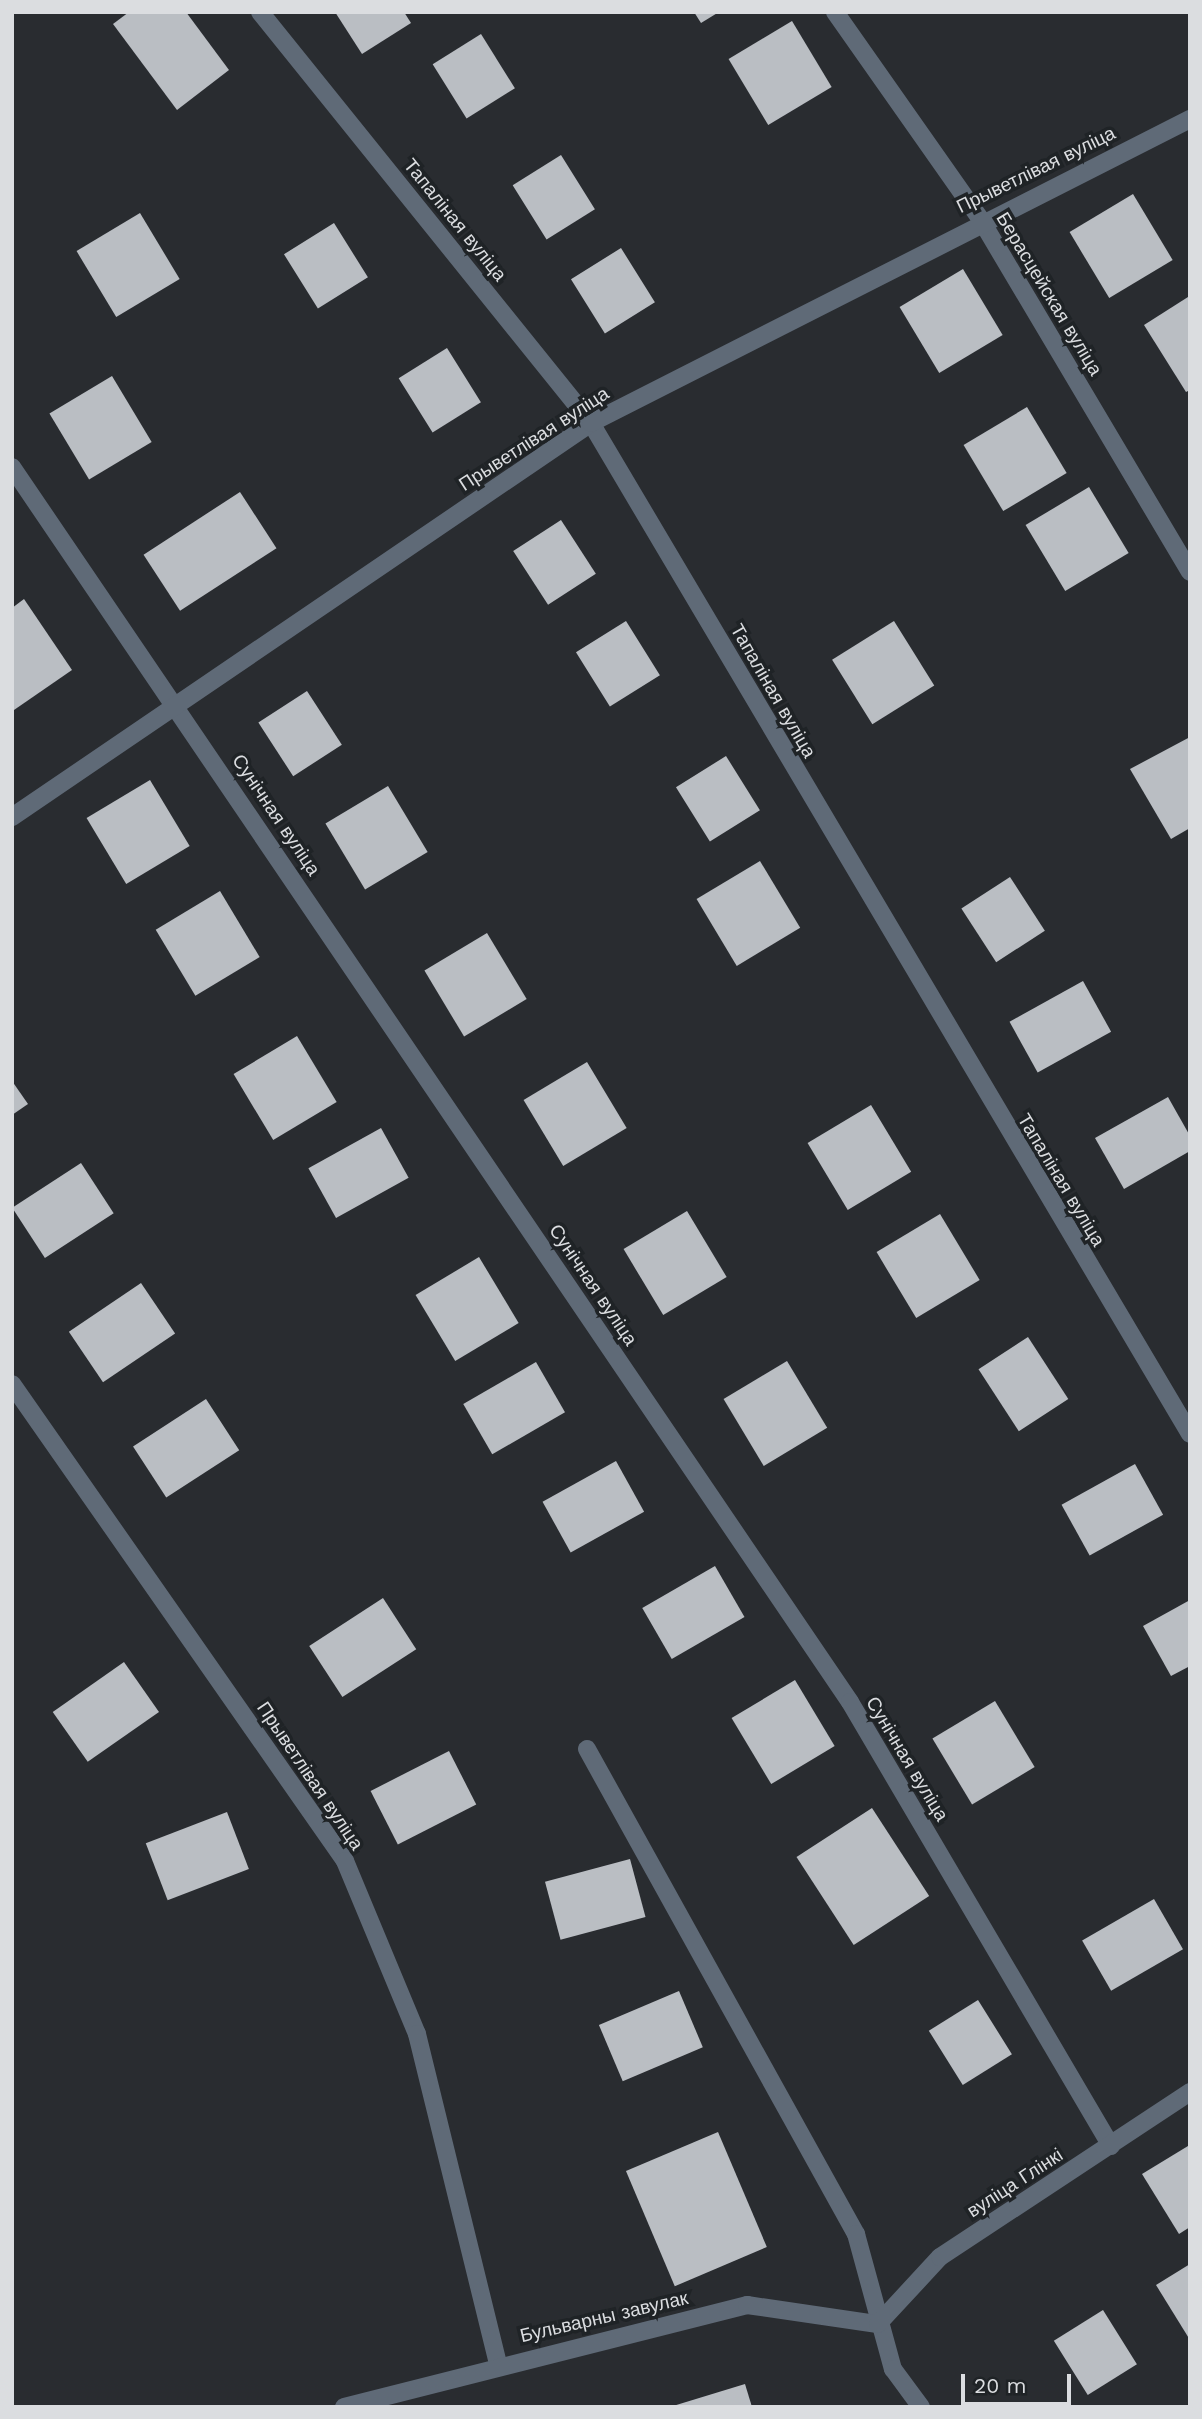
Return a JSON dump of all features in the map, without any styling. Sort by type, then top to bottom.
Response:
[{"type":"street","name":"Тапаліная вуліца","points":[[260,12],[591,423],[1190,1434]]},
{"type":"street","name":"Берасцейская вуліца","points":[[835,12],[981,220],[1190,572]]},
{"type":"street","name":"Прыветлівая вуліца","points":[[12,817],[591,423],[981,220],[1190,119]]},
{"type":"street","name":"Сунічная вуліца","points":[[12,467],[849,1702],[1111,2146]]},
{"type":"street","name":"Прыветлівая вуліца","points":[[12,1384],[345,1861],[417,2034],[498,2364]]},
{"type":"street","points":[[587,1749],[702,1951],[856,2234],[878,2325],[893,2369],[921,2407]]},
{"type":"street","name":"вуліца Глінкі","points":[[878,2325],[940,2257],[1190,2092]]},
{"type":"street","name":"Бульварны завулак","points":[[344,2407],[498,2364],[747,2305],[878,2325]]},
{"type":"building","points":[[129,12],[186,12],[229,70],[177,110],[113,24]]},
{"type":"building","points":[[335,12],[404,12],[411,23],[362,54]]},
{"type":"building","points":[[694,12],[719,12],[701,23]]},
{"type":"building","points":[[792,21],[832,87],[768,125],[729,59]]},
{"type":"building","points":[[481,34],[515,88],[467,118],[433,64]]},
{"type":"building","points":[[561,155],[595,209],[547,239],[513,185]]},
{"type":"building","points":[[1133,194],[1173,260],[1109,298],[1070,232]]},
{"type":"building","points":[[140,213],[180,279],[116,317],[77,251]]},
{"type":"building","points":[[334,223],[368,277],[318,309],[284,254]]},
{"type":"building","points":[[621,248],[655,302],[605,334],[571,279]]},
{"type":"building","points":[[963,269],[1003,335],[939,373],[900,307]]},
{"type":"building","points":[[1188,297],[1190,390],[1186,392],[1144,325]]},
{"type":"building","points":[[447,348],[481,402],[433,432],[399,378]]},
{"type":"building","points":[[112,376],[152,442],[89,480],[49,414]]},
{"type":"building","points":[[1027,407],[1067,473],[1003,511],[964,445]]},
{"type":"building","points":[[1089,487],[1129,553],[1065,591],[1026,525]]},
{"type":"building","points":[[240,492],[276,548],[180,611],[144,555]]},
{"type":"building","points":[[561,520],[596,574],[548,605],[513,551]]},
{"type":"building","points":[[24,599],[72,670],[14,710],[12,608]]},
{"type":"building","points":[[626,621],[660,675],[610,707],[576,652]]},
{"type":"building","points":[[894,621],[934,685],[872,724],[832,660]]},
{"type":"building","points":[[307,691],[342,745],[293,776],[258,723]]},
{"type":"building","points":[[1190,737],[1190,828],[1171,839],[1130,769]]},
{"type":"building","points":[[726,756],[760,810],[710,842],[676,787]]},
{"type":"building","points":[[150,780],[190,846],[126,884],[87,818]]},
{"type":"building","points":[[388,786],[428,852],[365,890],[325,824]]},
{"type":"building","points":[[760,861],[800,928],[737,966],[697,899]]},
{"type":"building","points":[[1010,877],[1045,931],[996,962],[961,909]]},
{"type":"building","points":[[220,891],[260,957],[195,996],[156,930]]},
{"type":"building","points":[[487,933],[527,999],[464,1037],[424,971]]},
{"type":"building","points":[[1083,981],[1111,1032],[1038,1072],[1010,1022]]},
{"type":"building","points":[[297,1036],[337,1102],[273,1140],[234,1074]]},
{"type":"building","points":[[587,1062],[627,1128],[563,1166],[524,1100]]},
{"type":"building","points":[[12,1081],[28,1104],[12,1115]]},
{"type":"building","points":[[1168,1097],[1190,1136],[1190,1151],[1124,1189],[1095,1138]]},
{"type":"building","points":[[871,1105],[911,1172],[848,1210],[808,1143]]},
{"type":"building","points":[[381,1128],[409,1178],[336,1218],[308,1168]]},
{"type":"building","points":[[81,1163],[114,1213],[45,1258],[12,1208]]},
{"type":"building","points":[[687,1211],[727,1277],[663,1315],[624,1249]]},
{"type":"building","points":[[940,1214],[980,1280],[916,1318],[877,1252]]},
{"type":"building","points":[[479,1257],[519,1323],[455,1361],[416,1295]]},
{"type":"building","points":[[141,1283],[175,1334],[103,1382],[69,1332]]},
{"type":"building","points":[[1028,1337],[1068,1399],[1019,1431],[979,1369]]},
{"type":"building","points":[[787,1361],[827,1428],[764,1466],[724,1399]]},
{"type":"building","points":[[536,1362],[565,1412],[492,1454],[463,1404]]},
{"type":"building","points":[[206,1399],[239,1450],[166,1498],[133,1446]]},
{"type":"building","points":[[616,1461],[644,1512],[571,1552],[543,1502]]},
{"type":"building","points":[[1135,1464],[1163,1515],[1090,1555],[1062,1505]]},
{"type":"building","points":[[715,1566],[745,1617],[672,1659],[642,1608]]},
{"type":"building","points":[[383,1598],[416,1649],[342,1697],[309,1646]]},
{"type":"building","points":[[1190,1600],[1190,1666],[1171,1676],[1143,1626]]},
{"type":"building","points":[[124,1662],[159,1712],[88,1762],[53,1712]]},
{"type":"building","points":[[795,1680],[835,1746],[771,1784],[732,1718]]},
{"type":"building","points":[[995,1701],[1035,1767],[972,1805],[932,1739]]},
{"type":"building","points":[[449,1751],[476,1804],[398,1844],[371,1791]]},
{"type":"building","points":[[872,1808],[929,1896],[854,1945],[797,1857]]},
{"type":"building","points":[[227,1812],[249,1869],[168,1900],[146,1843]]},
{"type":"building","points":[[630,1859],[646,1917],[561,1940],[545,1882]]},
{"type":"building","points":[[1154,1899],[1183,1949],[1111,1991],[1082,1940]]},
{"type":"building","points":[[679,1991],[703,2047],[623,2081],[599,2025]]},
{"type":"building","points":[[978,2000],[1012,2054],[963,2085],[929,2031]]},
{"type":"building","points":[[718,2132],[767,2247],[675,2286],[626,2171]]},
{"type":"building","points":[[1188,2146],[1190,2227],[1179,2234],[1142,2174]]},
{"type":"building","points":[[1190,2264],[1190,2340],[1156,2285]]},
{"type":"building","points":[[1103,2310],[1137,2364],[1088,2395],[1054,2341]]},
{"type":"building","points":[[745,2384],[752,2407],[673,2407],[673,2406]]}]
